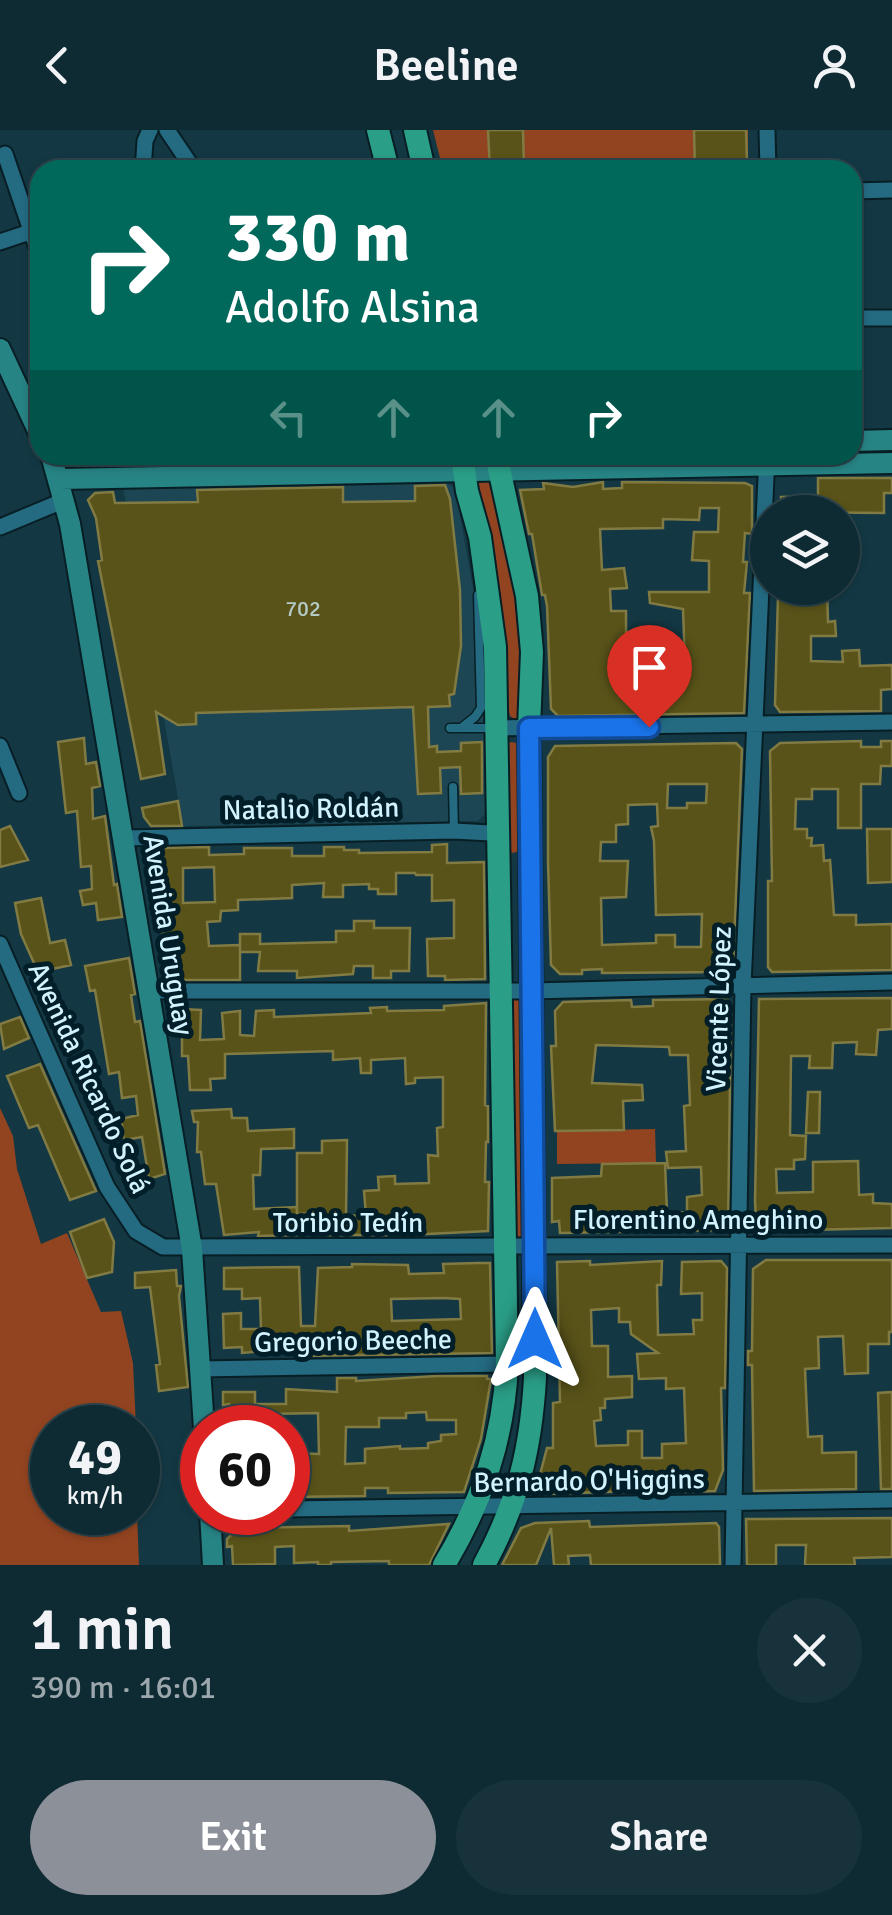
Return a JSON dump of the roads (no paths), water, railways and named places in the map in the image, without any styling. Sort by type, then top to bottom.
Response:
[{"type":"main road","points":[[378,130],[386,160]]},
{"type":"main road","points":[[414,130],[422,160]]},
{"type":"main road","points":[[444,1565],[476,1508],[498,1438],[506,1371],[495,728],[480,537],[463,465]]},
{"type":"main road","points":[[484,1565],[512,1506],[530,1446],[535,1378],[529,728],[532,652],[527,596],[498,465]]},
{"type":"main road","points":[[498,844],[515,859],[530,851]]},
{"type":"main road","points":[[506,1371],[523,1389],[535,1378]]},
{"type":"street","points":[[144,160],[150,130]]},
{"type":"street","points":[[167,130],[187,160]]},
{"type":"street","points":[[767,130],[768,160]]},
{"type":"street","points":[[5,154],[30,217]]},
{"type":"street","points":[[862,191],[892,190]]},
{"type":"street","points":[[0,242],[30,232]]},
{"type":"street","points":[[862,318],[892,318]]},
{"type":"street","points":[[0,349],[30,414]]},
{"type":"street","points":[[862,441],[892,440]]},
{"type":"street","points":[[862,462],[892,463]]},
{"type":"street","name":"Avenida Uruguay","points":[[54,465],[65,500],[192,1249],[202,1405]]},
{"type":"street","points":[[59,478],[238,465]]},
{"type":"street","name":"Vicente López","points":[[733,1565],[743,986],[767,465]]},
{"type":"street","points":[[0,527],[65,500]]},
{"type":"street","points":[[495,728],[892,722]]},
{"type":"street","points":[[0,746],[20,793]]},
{"type":"street","name":"Natalio Roldán","points":[[124,838],[454,831],[490,833],[498,844]]},
{"type":"street","name":"Avenida Ricardo Solá","points":[[0,944],[107,1188],[136,1231],[151,1242],[172,1249],[192,1249]]},
{"type":"street","points":[[150,991],[502,991],[892,982]]},
{"type":"street","name":"Florentino Ameghino","points":[[505,1248],[892,1245]]},
{"type":"street","name":"Toribio Tedín","points":[[192,1249],[505,1248]]},
{"type":"street","name":"Gregorio Beeche","points":[[200,1369],[506,1371]]},
{"type":"street","name":"Bernardo O'Higgins","points":[[310,1509],[892,1500]]},
{"type":"street","points":[[211,1535],[213,1565]]},
{"type":"lane","points":[[487,647],[480,708],[476,717],[455,728],[495,728]]},
{"type":"lane","points":[[453,787],[454,831]]}]
